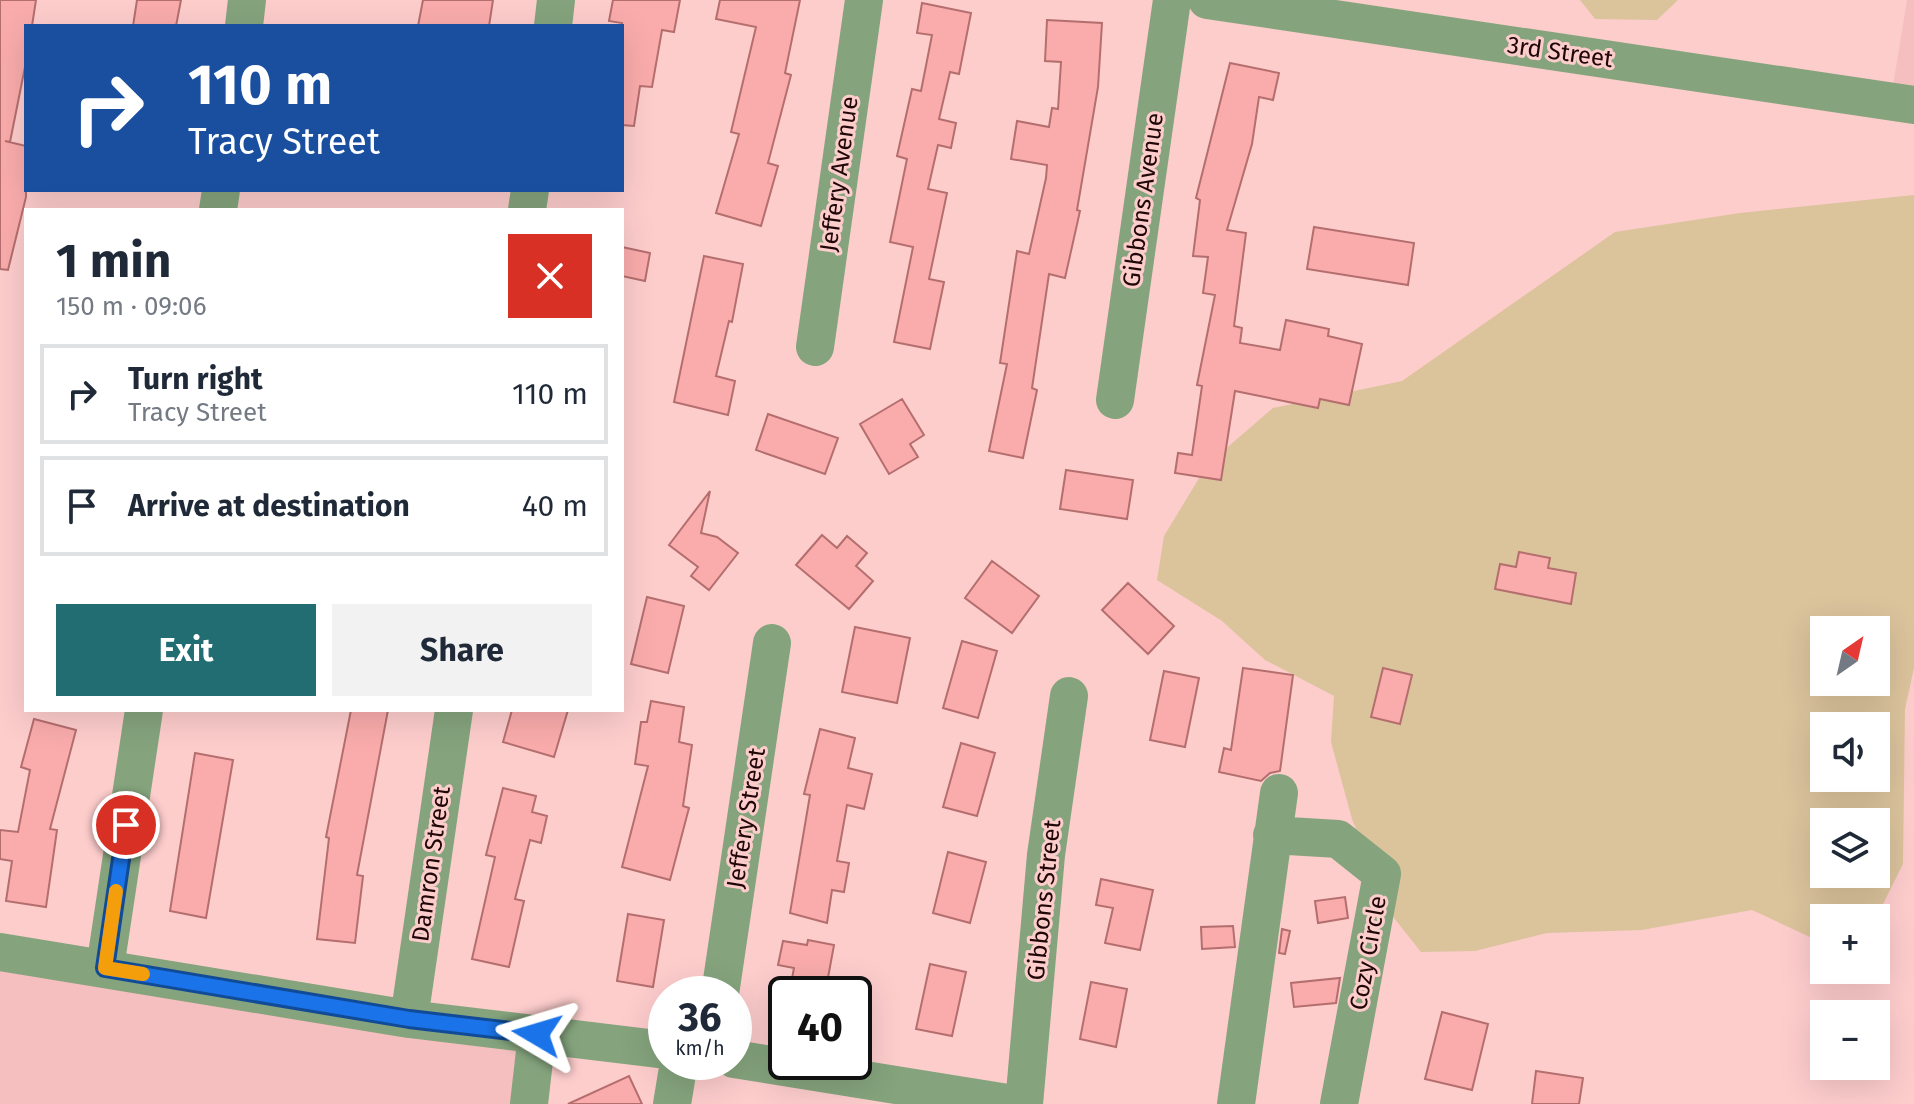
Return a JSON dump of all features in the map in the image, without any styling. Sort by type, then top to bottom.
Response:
[{"type":"street","points":[[244,24],[247,0]]},
{"type":"street","points":[[553,24],[556,0]]},
{"type":"street","name":"Jeffery Avenue","points":[[815,347],[864,0]]},
{"type":"street","name":"Gibbons Avenue","points":[[1115,400],[1172,0]]},
{"type":"street","name":"3rd Street","points":[[1207,0],[1313,8],[1914,105]]},
{"type":"street","name":"Jeffery Street","points":[[723,976],[772,643]]},
{"type":"street","name":"Gibbons Street","points":[[1024,1104],[1046,855],[1069,696]]},
{"type":"street","points":[[105,968],[144,712]]},
{"type":"street","name":"Damron Street","points":[[409,1019],[454,712]]},
{"type":"street","points":[[1236,1104],[1279,793]]},
{"type":"street","name":"Cozy Circle","points":[[1272,835],[1338,839],[1382,874],[1339,1104]]},
{"type":"street","points":[[0,952],[409,1019],[648,1048]]},
{"type":"street","points":[[529,1104],[537,1034]]},
{"type":"street","points":[[752,1062],[1014,1104]]},
{"type":"street","points":[[672,1104],[676,1080]]},
{"type":"shaded area","points":[[1580,0],[1678,0],[1657,20],[1595,19]]},
{"type":"shaded area","points":[[1907,0],[1914,0],[1914,90],[1893,86]]},
{"type":"shaded area","points":[[1914,195],[1914,668],[1905,709],[1903,864],[1883,904],[1810,904],[1810,937],[1752,910],[1642,930],[1547,933],[1475,951],[1421,952],[1390,913],[1352,819],[1331,742],[1334,696],[1265,660],[1222,621],[1157,580],[1164,536],[1207,465],[1273,408],[1402,381],[1615,232],[1740,213]]},
{"type":"shaded area","points":[[0,967],[521,1048],[515,1104],[0,1104]]},
{"type":"building","points":[[0,0],[36,0],[32,24],[24,24],[24,72],[10,142],[5,141],[24,146],[26,197],[8,270],[0,269]]},
{"type":"building","points":[[137,0],[181,0],[176,24],[133,24]]},
{"type":"building","points":[[423,0],[493,0],[489,24],[418,24]]},
{"type":"building","points":[[613,0],[680,0],[674,32],[662,30],[652,87],[640,86],[634,126],[624,125],[624,24],[609,21]]},
{"type":"building","points":[[720,0],[800,0],[785,73],[791,75],[768,163],[778,166],[761,226],[716,213],[739,134],[731,132],[756,27],[716,19]]},
{"type":"building","points":[[922,3],[971,13],[959,74],[950,72],[939,119],[956,123],[951,148],[938,145],[928,189],[947,193],[929,279],[944,282],[930,349],[894,342],[913,247],[890,242],[907,159],[897,156],[912,89],[921,91],[932,35],[917,33]]},
{"type":"building","points":[[1047,20],[1102,23],[1098,87],[1077,210],[1080,211],[1065,278],[1049,274],[1032,388],[1037,390],[1023,458],[989,451],[1007,364],[1000,363],[1017,251],[1029,254],[1046,178],[1047,165],[1011,159],[1017,121],[1049,127],[1052,108],[1058,109],[1061,62],[1045,61]]},
{"type":"building","points":[[1230,63],[1279,73],[1273,100],[1259,97],[1252,144],[1227,230],[1246,233],[1234,326],[1242,328],[1240,343],[1280,350],[1286,320],[1329,329],[1328,336],[1362,344],[1349,405],[1320,399],[1318,408],[1235,391],[1221,480],[1175,473],[1178,453],[1192,455],[1202,386],[1197,385],[1215,295],[1203,293],[1208,257],[1193,256],[1200,200],[1196,198]]},
{"type":"building","points":[[1314,227],[1414,243],[1408,285],[1307,269]]},
{"type":"building","points":[[624,247],[650,253],[645,281],[624,276]]},
{"type":"building","points":[[704,256],[743,264],[732,322],[729,321],[716,376],[735,381],[728,415],[674,402]]},
{"type":"building","points":[[902,399],[924,435],[910,444],[918,457],[889,474],[860,424]]},
{"type":"building","points":[[768,414],[838,438],[825,474],[756,450]]},
{"type":"building","points":[[1066,470],[1133,480],[1127,519],[1060,509]]},
{"type":"building","points":[[710,491],[701,533],[717,537],[738,553],[709,590],[691,576],[698,567],[669,545]]},
{"type":"building","points":[[822,535],[837,548],[847,536],[867,553],[856,566],[873,581],[849,609],[796,565]]},
{"type":"building","points":[[1519,552],[1550,558],[1548,568],[1576,573],[1571,604],[1495,589],[1500,564],[1516,567]]},
{"type":"building","points":[[992,561],[1039,596],[1012,633],[965,598]]},
{"type":"building","points":[[1128,583],[1174,626],[1148,654],[1102,610]]},
{"type":"building","points":[[647,597],[684,606],[668,673],[631,664]]},
{"type":"building","points":[[855,627],[910,638],[897,703],[842,692]]},
{"type":"building","points":[[962,641],[997,651],[978,718],[943,708]]},
{"type":"building","points":[[1243,668],[1293,675],[1280,771],[1270,773],[1261,781],[1219,772],[1224,748],[1231,750]]},
{"type":"building","points":[[1383,668],[1412,675],[1400,724],[1371,717]]},
{"type":"building","points":[[1164,671],[1199,678],[1185,747],[1150,740]]},
{"type":"building","points":[[651,701],[684,707],[679,742],[692,745],[683,806],[689,808],[670,880],[622,867],[648,766],[635,764],[641,722],[647,722]]},
{"type":"building","points":[[351,712],[388,712],[357,875],[363,876],[355,943],[317,939],[329,838],[326,837]]},
{"type":"building","points":[[511,712],[567,712],[554,757],[503,742]]},
{"type":"building","points":[[34,719],[76,730],[50,829],[57,830],[46,907],[6,901],[12,861],[0,859],[0,830],[18,832],[30,770],[21,767]]},
{"type":"building","points":[[820,729],[855,738],[848,768],[872,774],[864,809],[847,805],[837,861],[849,863],[844,892],[832,890],[827,923],[790,913],[810,795],[804,794]]},
{"type":"building","points":[[961,743],[995,753],[977,816],[943,807]]},
{"type":"building","points":[[195,753],[233,760],[206,918],[170,911]]},
{"type":"building","points":[[503,788],[536,796],[532,812],[547,816],[541,843],[530,840],[515,899],[524,901],[509,967],[472,959],[495,857],[486,855]]},
{"type":"building","points":[[948,852],[986,862],[970,923],[933,913]]},
{"type":"building","points":[[1101,879],[1153,890],[1140,950],[1105,943],[1113,908],[1096,905]]},
{"type":"building","points":[[1345,897],[1348,918],[1318,923],[1315,901]]},
{"type":"building","points":[[628,914],[664,920],[655,976],[648,976],[648,986],[617,981]]},
{"type":"building","points":[[1233,926],[1235,947],[1202,949],[1201,927]]},
{"type":"building","points":[[1282,929],[1290,931],[1285,954],[1279,953]]},
{"type":"building","points":[[808,940],[834,945],[828,976],[792,976],[794,968],[778,965],[783,941],[807,945]]},
{"type":"building","points":[[930,964],[966,972],[952,1036],[916,1029]]},
{"type":"building","points":[[1340,978],[1336,1003],[1294,1007],[1291,983]]},
{"type":"building","points":[[1091,982],[1127,989],[1116,1047],[1080,1039]]},
{"type":"building","points":[[1442,1012],[1488,1024],[1472,1090],[1425,1079]]},
{"type":"building","points":[[1536,1071],[1583,1078],[1579,1104],[1532,1104]]},
{"type":"building","points":[[629,1076],[642,1104],[568,1104]]},
{"type":"slow traffic","points":[[116,891],[105,968],[143,974]]},
{"type":"route","points":[[126,825],[105,968],[409,1019],[537,1034]]}]
